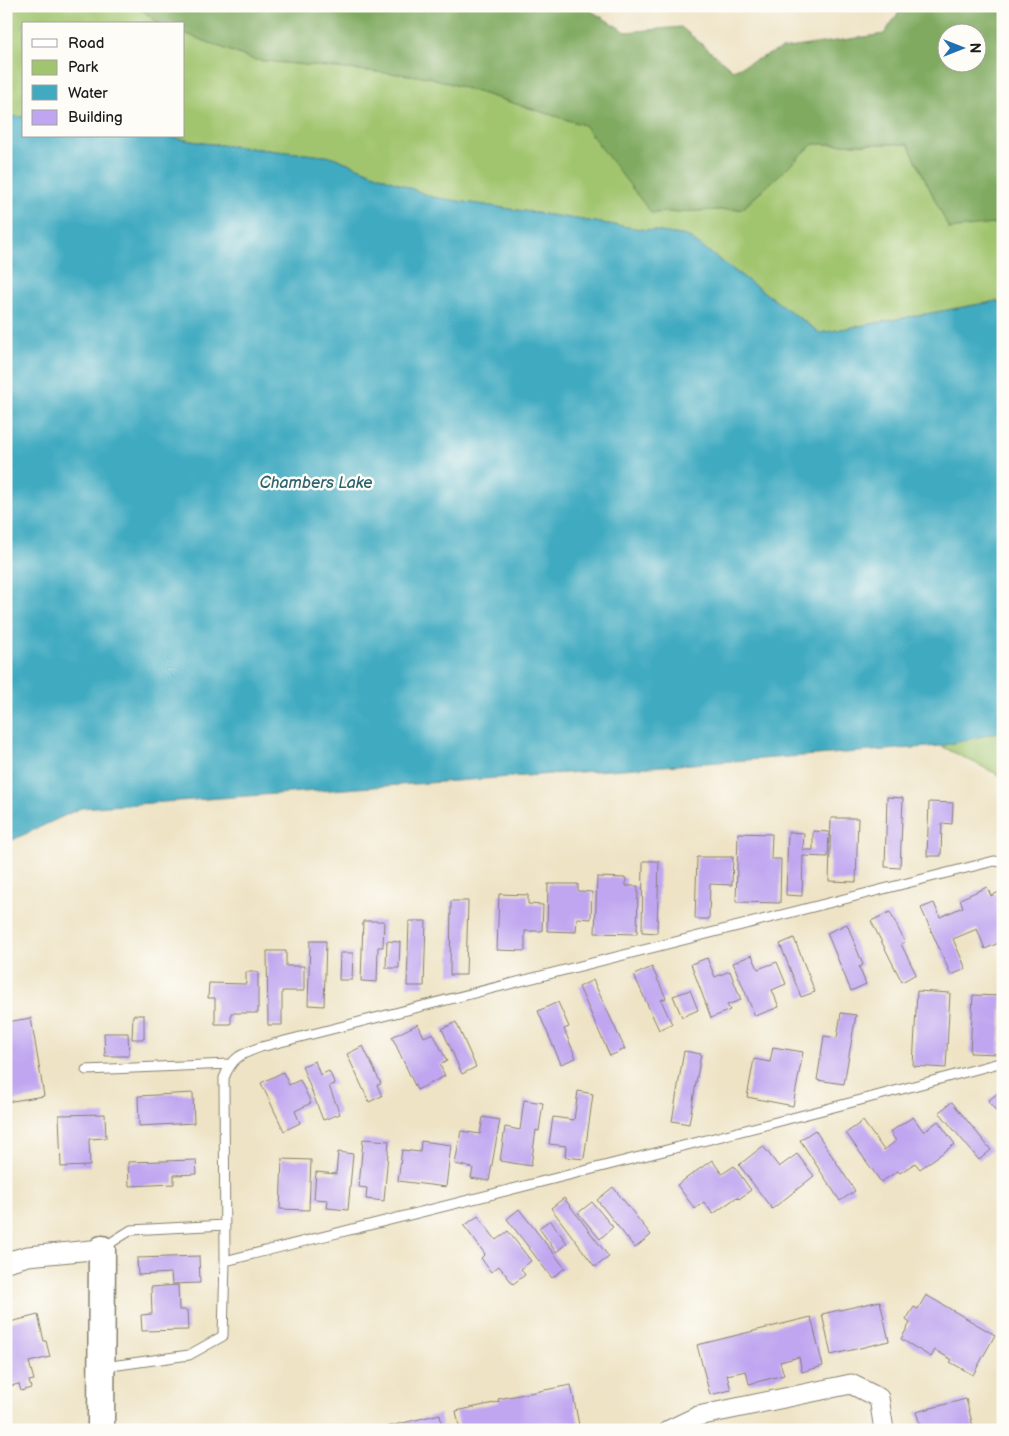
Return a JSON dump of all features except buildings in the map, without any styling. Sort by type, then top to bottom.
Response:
[{"type":"street","points":[[6,1262],[28,1256],[102,1249],[101,1430]]},
{"type":"street","points":[[669,1430],[698,1416],[851,1384],[878,1398],[884,1430]]},
{"type":"lane","points":[[86,1070],[229,1064],[243,1054],[261,1047],[994,861],[1003,862]]},
{"type":"lane","points":[[225,1261],[660,1152],[1003,1062]]},
{"type":"lane","points":[[102,1367],[189,1355],[223,1336],[225,1261],[224,1078],[229,1064]]},
{"type":"lane","points":[[102,1249],[131,1230],[225,1225]]},
{"type":"green space","points":[[6,6],[138,6],[157,22],[22,22],[22,117],[6,116]]},
{"type":"green space","points":[[138,6],[583,6],[626,32],[681,27],[733,70],[781,49],[884,34],[903,6],[1003,6],[1003,223],[949,229],[908,144],[813,144],[742,209],[651,213],[584,125],[429,77],[254,60],[185,33],[185,22],[157,22]]},
{"type":"green space","points":[[185,33],[254,60],[429,77],[584,125],[652,213],[742,209],[813,144],[908,144],[949,228],[1003,223],[1003,305],[997,301],[820,333],[687,236],[432,197],[333,157],[203,143],[175,138],[185,138]]},
{"type":"green space","points":[[1003,731],[1003,777],[941,746]]},
{"type":"water","name":"Chambers Lake","points":[[6,116],[22,117],[22,138],[175,138],[203,143],[333,157],[432,197],[687,236],[820,333],[997,301],[1003,305],[1003,731],[941,746],[81,808],[6,843]]}]
